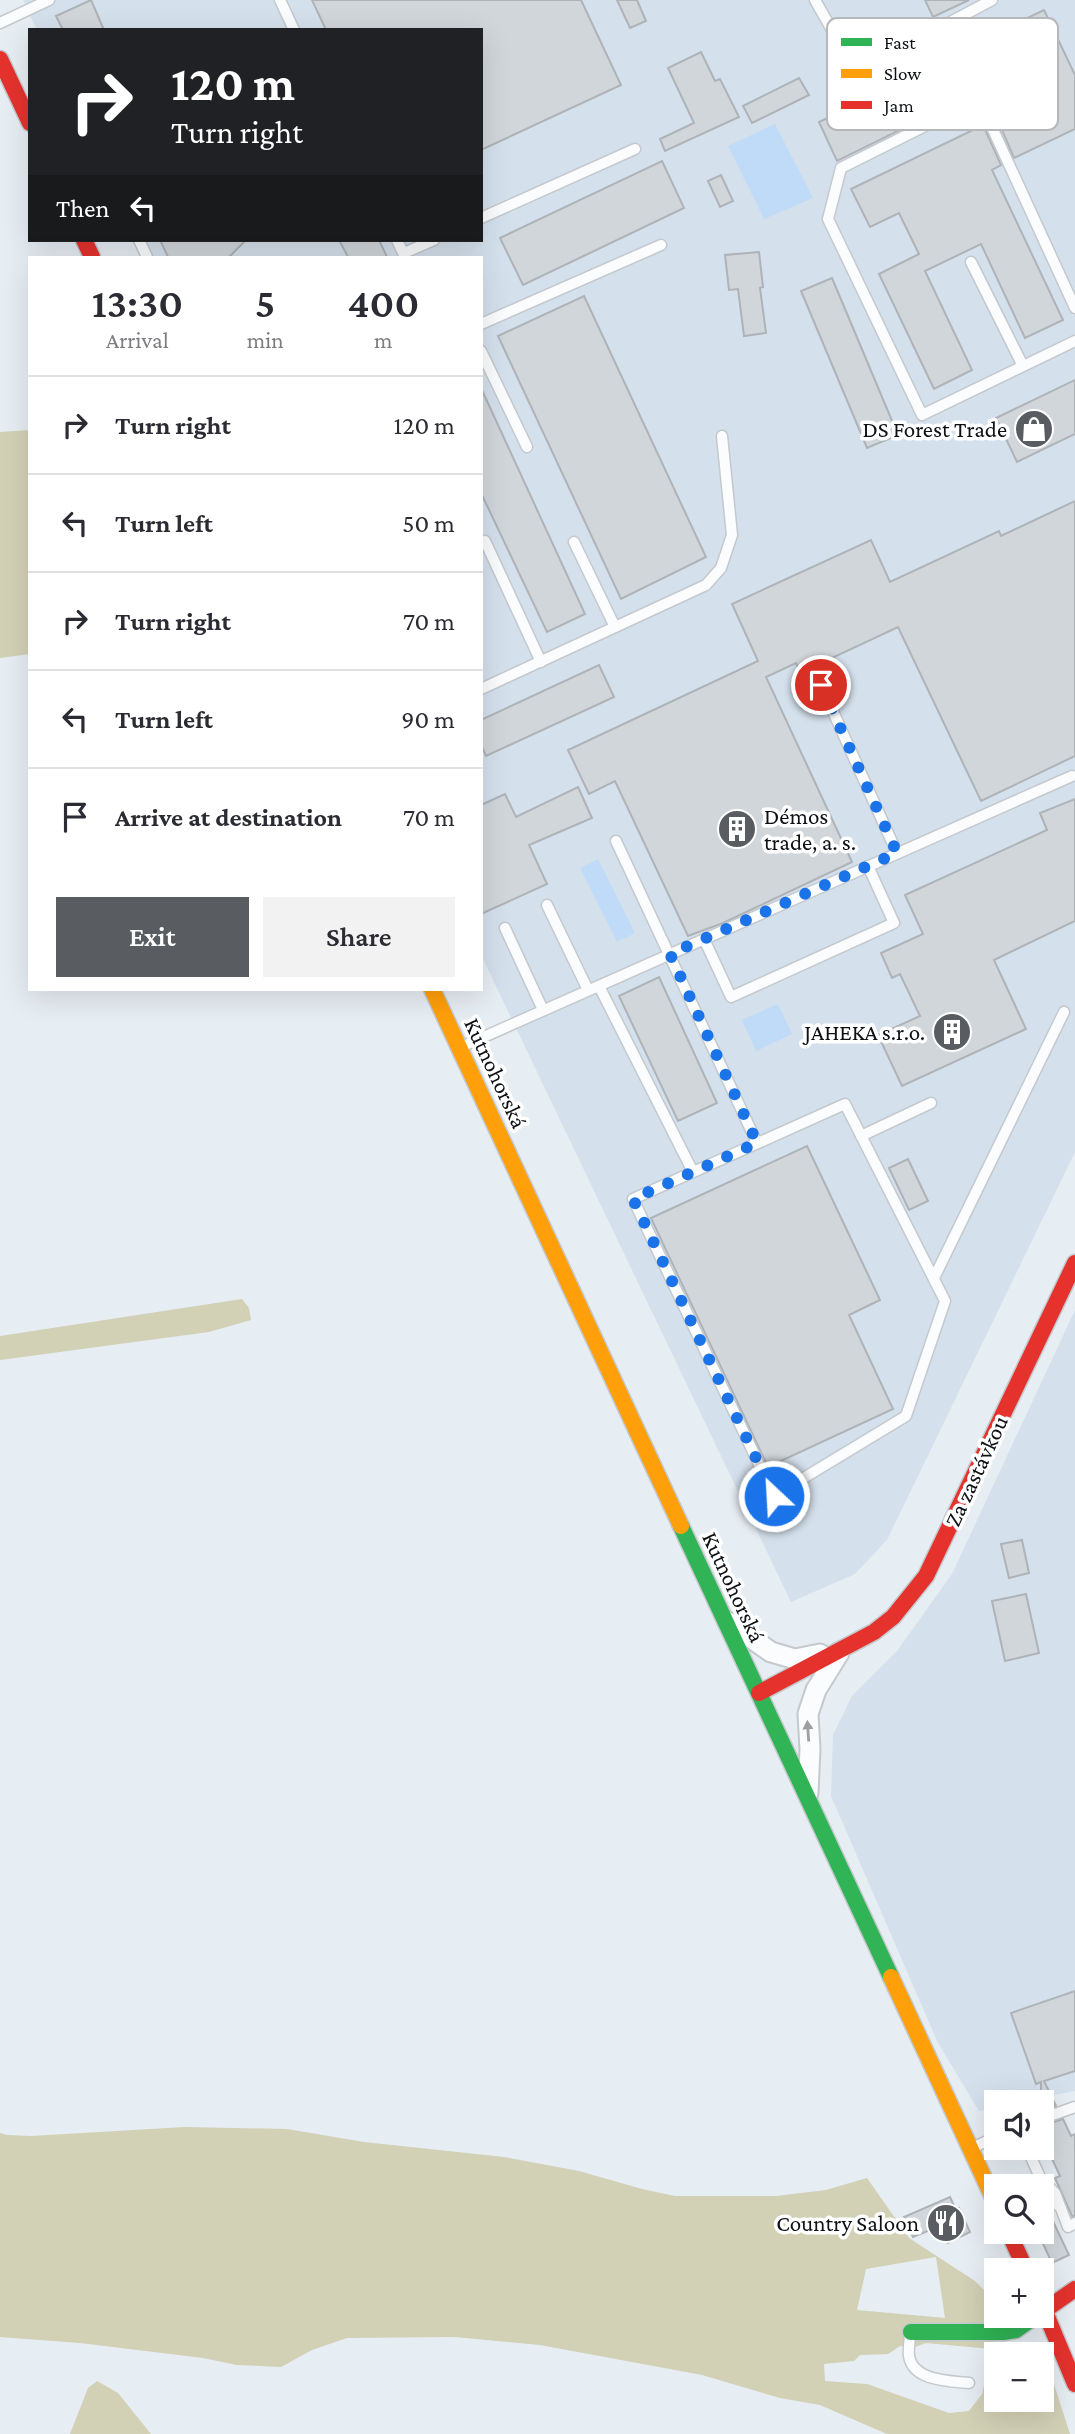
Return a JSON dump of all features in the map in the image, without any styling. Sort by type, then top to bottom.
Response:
[{"type":"main road","points":[[0,59],[28,119]]},
{"type":"main road","name":"Kutnohorská","points":[[433,991],[984,2179]]},
{"type":"main road","name":"Za zastávkou","points":[[759,1693],[874,1632],[893,1617],[926,1576],[1075,1263]]},
{"type":"main road","points":[[1054,2302],[1075,2289]]},
{"type":"main road","points":[[911,2332],[1003,2332],[1018,2328]]},
{"type":"main road","points":[[1049,2328],[1075,2384]]},
{"type":"street","name":"Za zastávkou","points":[[724,1619],[771,1652],[795,1658],[842,1650]]},
{"type":"street","name":"Za zastávkou","points":[[808,1799],[808,1713],[816,1690],[842,1650]]},
{"type":"lane","points":[[0,23],[49,0]]},
{"type":"lane","points":[[280,0],[293,28]]},
{"type":"lane","points":[[815,0],[827,21]]},
{"type":"lane","points":[[958,18],[992,0]]},
{"type":"lane","points":[[917,130],[841,168],[828,219],[922,415],[1075,341]]},
{"type":"lane","points":[[993,130],[1075,308]]},
{"type":"lane","points":[[483,217],[635,149]]},
{"type":"lane","points":[[405,255],[430,242]]},
{"type":"lane","points":[[483,323],[661,244]]},
{"type":"lane","points":[[971,262],[1024,366]]},
{"type":"lane","points":[[483,355],[527,447]]},
{"type":"lane","points":[[483,688],[706,585],[721,568],[732,535],[722,436]]},
{"type":"lane","points":[[483,540],[541,662]]},
{"type":"lane","points":[[574,542],[615,627]]},
{"type":"lane","points":[[821,685],[897,853]]},
{"type":"lane","points":[[459,1048],[1072,776]]},
{"type":"lane","points":[[616,841],[757,1143]]},
{"type":"lane","points":[[704,939],[731,997],[894,923],[868,866]]},
{"type":"lane","points":[[547,905],[588,990]]},
{"type":"lane","points":[[505,928],[543,1010]]},
{"type":"lane","points":[[599,986],[693,1172]]},
{"type":"lane","points":[[934,1278],[1064,1012]]},
{"type":"lane","points":[[861,1136],[931,1103]]},
{"type":"lane","points":[[845,1104],[861,1136],[945,1301],[906,1416],[774,1496],[633,1199],[845,1104]]},
{"type":"lane","points":[[1054,2114],[1075,2107]]},
{"type":"lane","points":[[970,2149],[984,2143]]},
{"type":"lane","points":[[1033,2160],[1044,2182],[1055,2193],[1068,2227],[1075,2223]]},
{"type":"lane","points":[[911,2332],[908,2354],[916,2369],[926,2376],[969,2383]]},
{"type":"shaded area","points":[[23,0],[1075,0],[1075,1152],[887,1540],[855,1574],[791,1602],[483,959],[483,256],[146,256],[139,242],[483,242],[483,28],[36,28]]},
{"type":"shaded area","points":[[28,430],[28,654],[0,658],[0,432]]},
{"type":"shaded area","points":[[242,1299],[249,1308],[251,1320],[209,1332],[0,1360],[0,1336]]},
{"type":"shaded area","points":[[1075,1310],[1075,2091],[1054,2095],[1054,2090],[984,2090],[984,2110],[979,2111],[938,2043],[831,1796],[833,1735],[852,1696],[897,1651],[952,1574]]},
{"type":"shaded area","points":[[185,2127],[287,2129],[364,2142],[504,2157],[579,2171],[675,2196],[776,2196],[826,2190],[867,2178],[909,2238],[975,2281],[984,2290],[984,2328],[996,2328],[991,2341],[997,2342],[984,2342],[984,2348],[926,2343],[915,2347],[900,2346],[888,2354],[860,2355],[854,2361],[824,2364],[825,2381],[867,2384],[949,2413],[969,2411],[982,2394],[984,2385],[984,2412],[1054,2412],[1054,2384],[1070,2434],[887,2434],[820,2405],[780,2398],[702,2375],[540,2345],[455,2337],[347,2338],[312,2350],[281,2367],[237,2365],[203,2358],[80,2343],[0,2337],[0,2133],[7,2135]],"holes":[[[936,2257],[945,2318],[857,2310],[866,2269]]]},
{"type":"shaded area","points":[[97,2381],[118,2393],[151,2434],[70,2434],[88,2388]]},
{"type":"water","points":[[775,124],[813,198],[764,219],[728,146]]},
{"type":"water","points":[[598,859],[635,933],[617,942],[580,868]]},
{"type":"water","points":[[778,1004],[792,1034],[756,1051],[742,1020]]},
{"type":"building","points":[[91,0],[103,28],[62,28],[56,16]]},
{"type":"building","points":[[312,0],[581,0],[621,85],[483,149],[483,28],[325,28]]},
{"type":"building","points":[[617,0],[637,0],[646,21],[630,28]]},
{"type":"building","points":[[925,0],[969,0],[933,17]]},
{"type":"building","points":[[1044,10],[1048,18],[1027,18]]},
{"type":"building","points":[[1058,39],[1075,75],[1075,129],[1014,158],[1002,130],[1058,130]]},
{"type":"building","points":[[701,52],[715,81],[720,79],[739,117],[665,151],[660,139],[694,123],[668,68]]},
{"type":"building","points":[[799,78],[809,95],[752,123],[743,106]]},
{"type":"building","points":[[827,118],[827,130],[900,130],[837,161],[819,122]]},
{"type":"building","points":[[973,130],[985,130],[1001,165],[992,170],[1063,320],[1025,338],[981,244],[925,271],[972,370],[934,389],[879,274],[919,254],[899,213],[870,227],[851,189]]},
{"type":"building","points":[[662,161],[684,208],[523,285],[500,238]]},
{"type":"building","points":[[721,175],[733,201],[720,207],[708,181]]},
{"type":"building","points":[[161,242],[244,242],[230,256],[168,256]]},
{"type":"building","points":[[340,242],[380,242],[387,256],[347,256]]},
{"type":"building","points":[[759,252],[763,287],[760,288],[766,333],[744,336],[738,289],[729,290],[725,255]]},
{"type":"building","points":[[832,278],[898,435],[867,448],[801,291]]},
{"type":"building","points":[[584,296],[706,557],[621,599],[498,336]]},
{"type":"building","points":[[1075,380],[1075,434],[1017,462],[996,418]]},
{"type":"building","points":[[483,392],[585,614],[547,632],[483,497]]},
{"type":"building","points":[[1075,501],[1075,756],[981,801],[898,627],[800,673],[796,663],[766,677],[852,862],[723,923],[688,936],[615,781],[589,794],[568,750],[758,661],[732,604],[871,540],[890,582],[999,531],[1001,536]]},
{"type":"building","points":[[599,665],[614,697],[486,756],[483,749],[483,719]]},
{"type":"building","points":[[578,787],[592,818],[529,845],[547,884],[483,913],[483,804],[505,794],[516,817]]},
{"type":"building","points":[[1075,799],[1075,921],[994,960],[1026,1029],[902,1086],[878,1035],[920,1016],[900,974],[892,978],[881,953],[923,934],[905,895],[1047,830],[1040,813]]},
{"type":"building","points":[[659,977],[717,1103],[678,1121],[619,996]]},
{"type":"building","points":[[807,1146],[880,1300],[849,1315],[893,1409],[768,1467],[651,1218]]},
{"type":"building","points":[[908,1159],[928,1201],[909,1210],[889,1168]]},
{"type":"building","points":[[1022,1540],[1029,1573],[1009,1578],[1001,1544]]},
{"type":"building","points":[[1026,1594],[1039,1653],[1005,1661],[992,1601]]},
{"type":"building","points":[[1075,1991],[1075,2071],[1044,2081],[1048,2090],[1041,2090],[1041,2082],[1036,2084],[1011,2013]]},
{"type":"building","points":[[1063,2119],[1071,2136],[1075,2134],[1075,2216],[1072,2216],[1055,2178],[1060,2176],[1053,2160],[1054,2122]]},
{"type":"building","points":[[950,2197],[956,2210],[959,2208],[970,2232],[948,2243],[940,2226],[913,2237],[904,2217]]},
{"type":"building","points":[[1054,2223],[1069,2255],[1054,2262],[1054,2258],[1050,2258],[1043,2244],[1054,2244]]},
{"type":"traffic: fast","points":[[681,1526],[891,1977]]},
{"type":"traffic: fast","points":[[911,2332],[1003,2332],[1019,2328]]},
{"type":"traffic: slow","points":[[433,991],[681,1526]]},
{"type":"traffic: slow","points":[[891,1977],[984,2178]]},
{"type":"traffic: jam","points":[[0,59],[28,119]]},
{"type":"traffic: jam","points":[[85,242],[92,256]]},
{"type":"traffic: jam","points":[[759,1693],[874,1632],[893,1617],[926,1576],[1075,1263]]},
{"type":"traffic: jam","points":[[1014,2244],[1020,2258]]},
{"type":"traffic: jam","points":[[1054,2304],[1075,2289]]},
{"type":"traffic: jam","points":[[1052,2328],[1075,2384]]},
{"type":"place","name":"DS Forest Trade","points":[[1034,429]]},
{"type":"place","name":"Démos trade, a. s.","points":[[737,829]]},
{"type":"place","name":"JAHEKA s.r.o.","points":[[952,1032]]},
{"type":"place","name":"Country Saloon","points":[[946,2223]]},
{"type":"route","points":[[774,1496],[633,1199],[757,1143],[670,954],[897,853],[821,685]]}]
